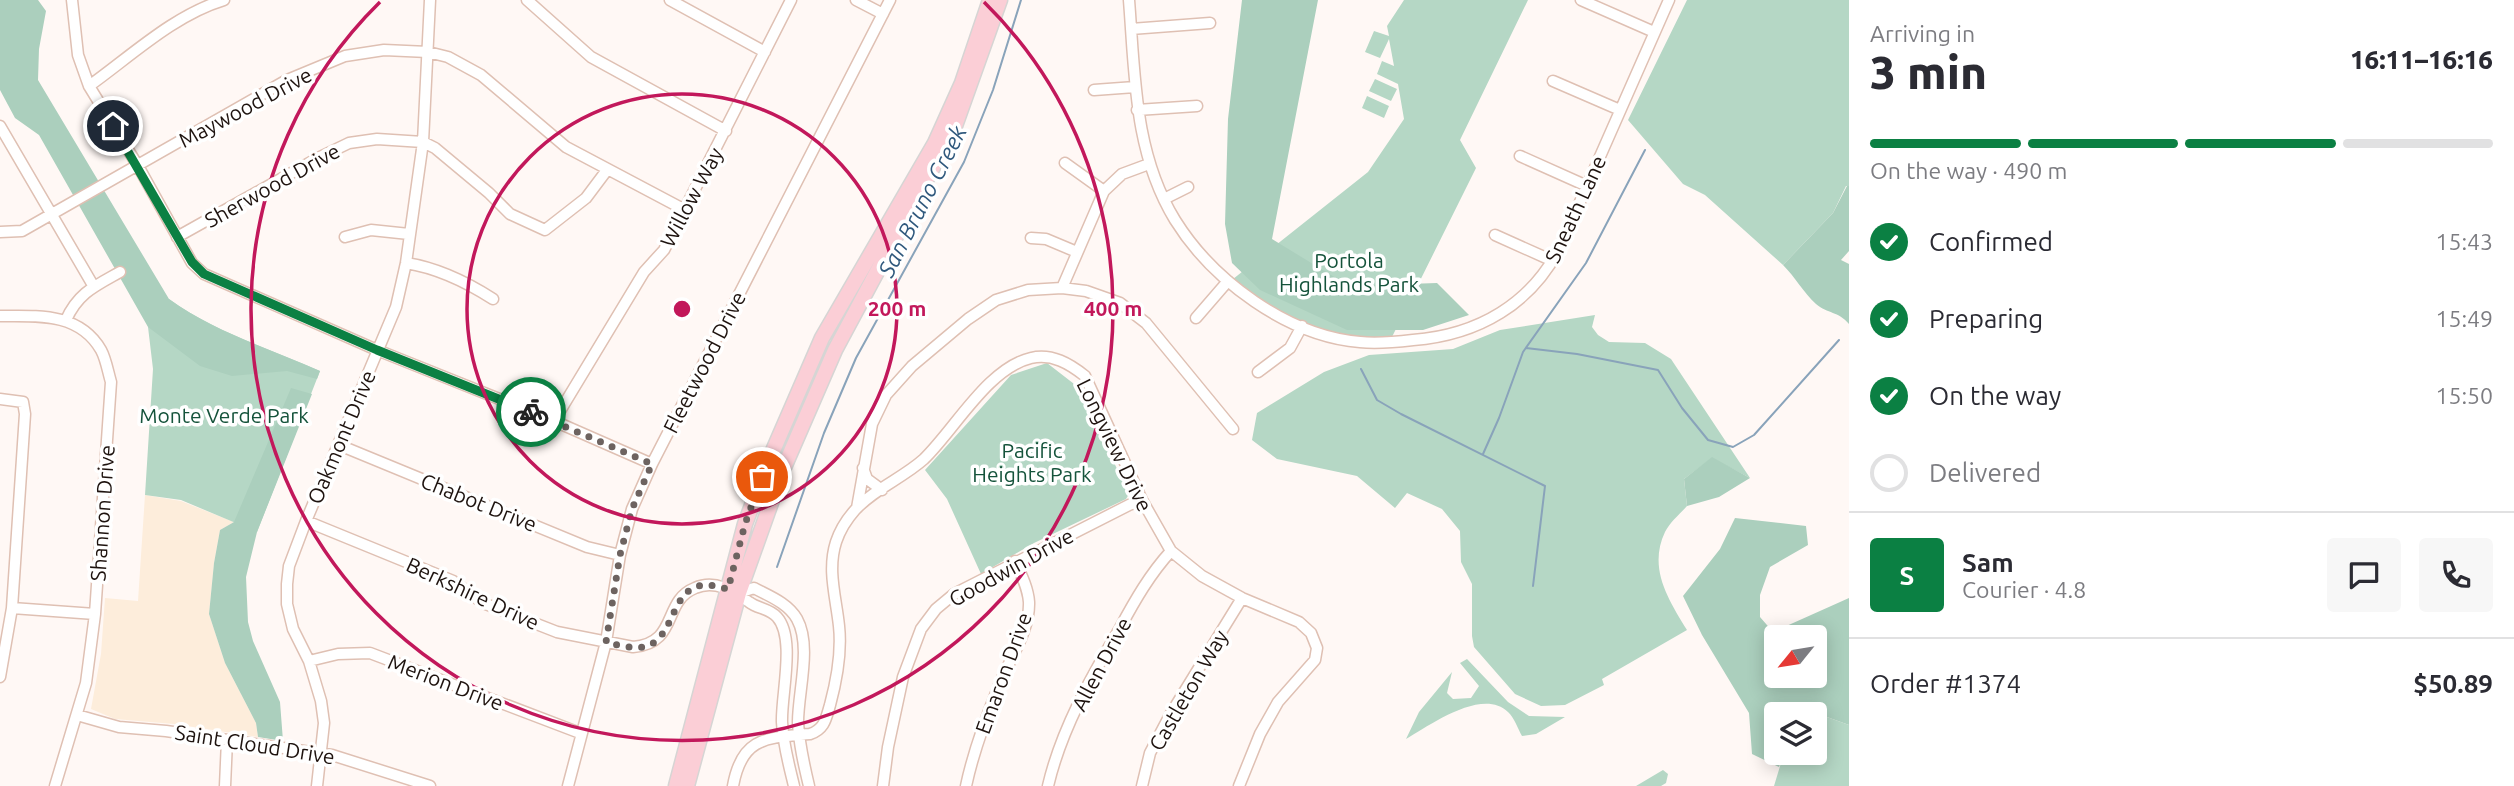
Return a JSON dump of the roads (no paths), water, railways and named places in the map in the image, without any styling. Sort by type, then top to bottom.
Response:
[{"type":"main road","points":[[687,786],[756,494],[807,370],[836,312],[935,143],[962,83],[990,0]]},
{"type":"main road","points":[[676,786],[734,591],[810,404],[849,322],[955,126],[1000,0]]},
{"type":"street","points":[[72,0],[78,55],[89,86],[192,262],[204,274],[377,350],[554,421],[652,464]]},
{"type":"street","points":[[89,86],[170,27],[205,6],[224,0]]},
{"type":"street","name":"Oakmont Drive","points":[[317,786],[324,723],[321,701],[309,661],[293,628],[287,604],[289,566],[396,307],[423,142],[430,0]]},
{"type":"street","points":[[527,0],[591,57],[726,131]]},
{"type":"street","points":[[670,0],[765,52]]},
{"type":"street","name":"Willow Way","points":[[554,421],[644,272],[664,250],[791,0]]},
{"type":"street","points":[[856,0],[883,14]]},
{"type":"street","name":"Fleetwood Drive","points":[[568,786],[606,642],[620,555],[632,509],[652,464],[890,0]]},
{"type":"street","name":"Sneath Lane","points":[[1129,0],[1137,110],[1149,164],[1164,199],[1186,237],[1228,281],[1262,306],[1302,326],[1340,339],[1375,343],[1427,339],[1461,332],[1493,319],[1533,287],[1553,261],[1669,0]]},
{"type":"street","points":[[1581,0],[1654,32]]},
{"type":"street","points":[[1131,29],[1210,23]]},
{"type":"street","name":"Maywood Drive","points":[[0,232],[22,231],[287,80],[345,56],[384,50],[428,52],[448,57],[481,75],[566,147],[685,211]]},
{"type":"street","points":[[1553,81],[1620,110]]},
{"type":"street","points":[[1094,90],[1135,87]]},
{"type":"street","points":[[1137,110],[1197,106]]},
{"type":"street","points":[[0,125],[94,287]]},
{"type":"street","name":"Sherwood Drive","points":[[177,237],[320,157],[349,143],[377,138],[423,142],[446,157],[510,214],[545,230],[586,198],[607,170]]},
{"type":"street","points":[[1520,156],[1587,186]]},
{"type":"street","points":[[1065,163],[1104,191]]},
{"type":"street","points":[[1062,288],[1104,191],[1122,174],[1149,164]]},
{"type":"street","points":[[1164,199],[1188,187]]},
{"type":"street","points":[[345,237],[370,230],[409,234]]},
{"type":"street","points":[[1495,235],[1553,261]]},
{"type":"street","points":[[1031,237],[1046,239],[1077,252]]},
{"type":"street","points":[[405,263],[432,267],[471,284],[493,299]]},
{"type":"street","points":[[0,316],[47,316],[66,320],[74,303],[120,271]]},
{"type":"street","points":[[1196,318],[1228,281]]},
{"type":"street","points":[[857,508],[872,424],[886,395],[912,366],[968,319],[996,300],[1028,290],[1062,288],[1104,296],[1134,313],[1146,323],[1233,429]]},
{"type":"street","name":"Shannon Drive","points":[[55,786],[86,683],[95,614],[111,382],[101,350],[86,332],[66,320]]},
{"type":"street","points":[[1258,372],[1290,348],[1297,340],[1302,326]]},
{"type":"street","name":"Longview Drive","points":[[791,736],[817,731],[823,726],[834,692],[840,644],[832,559],[841,531],[857,508],[922,461],[988,385],[1005,371],[1032,358],[1058,359],[1070,364],[1085,376],[1142,500],[1171,551],[1202,576],[1242,598],[1299,622],[1311,633],[1317,648],[1315,660],[1278,702],[1260,734],[1238,786]]},
{"type":"street","points":[[0,399],[23,402],[25,414],[12,608],[0,677]]},
{"type":"street","name":"Chabot Drive","points":[[339,445],[587,547],[620,555]]},
{"type":"street","points":[[863,468],[867,479],[882,490]]},
{"type":"street","name":"Goodwin Drive","points":[[883,786],[888,747],[903,677],[921,629],[936,609],[954,594],[1015,561],[1142,500]]},
{"type":"street","name":"Berkshire Drive","points":[[306,521],[453,581],[484,603],[556,632],[633,648],[645,646],[661,637],[681,598],[689,591],[707,585],[734,591]]},
{"type":"street","name":"Allen Drive","points":[[1048,786],[1061,743],[1079,702],[1153,570],[1171,551]]},
{"type":"street","name":"Emaron Drive","points":[[966,786],[971,761],[993,699],[1026,622],[1029,603],[1024,580],[1015,561]]},
{"type":"street","points":[[734,591],[754,588],[779,601],[797,618],[803,647],[791,736],[809,786]]},
{"type":"street","points":[[734,591],[750,604],[770,610],[778,617],[785,632],[794,786]]},
{"type":"street","name":"Castleton Way","points":[[1142,786],[1150,753],[1170,715],[1242,598]]},
{"type":"street","points":[[12,608],[95,614]]},
{"type":"street","name":"Merion Drive","points":[[309,661],[338,654],[370,653],[580,733]]},
{"type":"street","name":"Saint Cloud Drive","points":[[77,715],[120,727],[322,753],[430,786]]},
{"type":"street","points":[[733,786],[740,759],[747,750],[765,740],[791,736]]},
{"type":"street","points":[[225,786],[227,740]]},
{"type":"waterway","name":"San Bruno Creek","points":[[777,567],[824,433],[856,358],[964,162],[993,90],[1021,0]]},
{"type":"waterway","name":"San Bruno Creek","points":[[1483,454],[1523,352],[1586,263],[1645,150]]},
{"type":"waterway","name":"San Bruno Creek","points":[[1526,348],[1577,354],[1658,370],[1682,408],[1708,440],[1733,447],[1754,435],[1839,340]]},
{"type":"waterway","name":"San Bruno Creek","points":[[1361,369],[1377,400],[1545,486],[1533,586]]},
{"type":"park label","name":"Portola Highlands Park","points":[[1349,272]]},
{"type":"park label","name":"Monte Verde Park","points":[[224,415]]},
{"type":"park label","name":"Pacific Heights Park","points":[[1032,462]]}]
